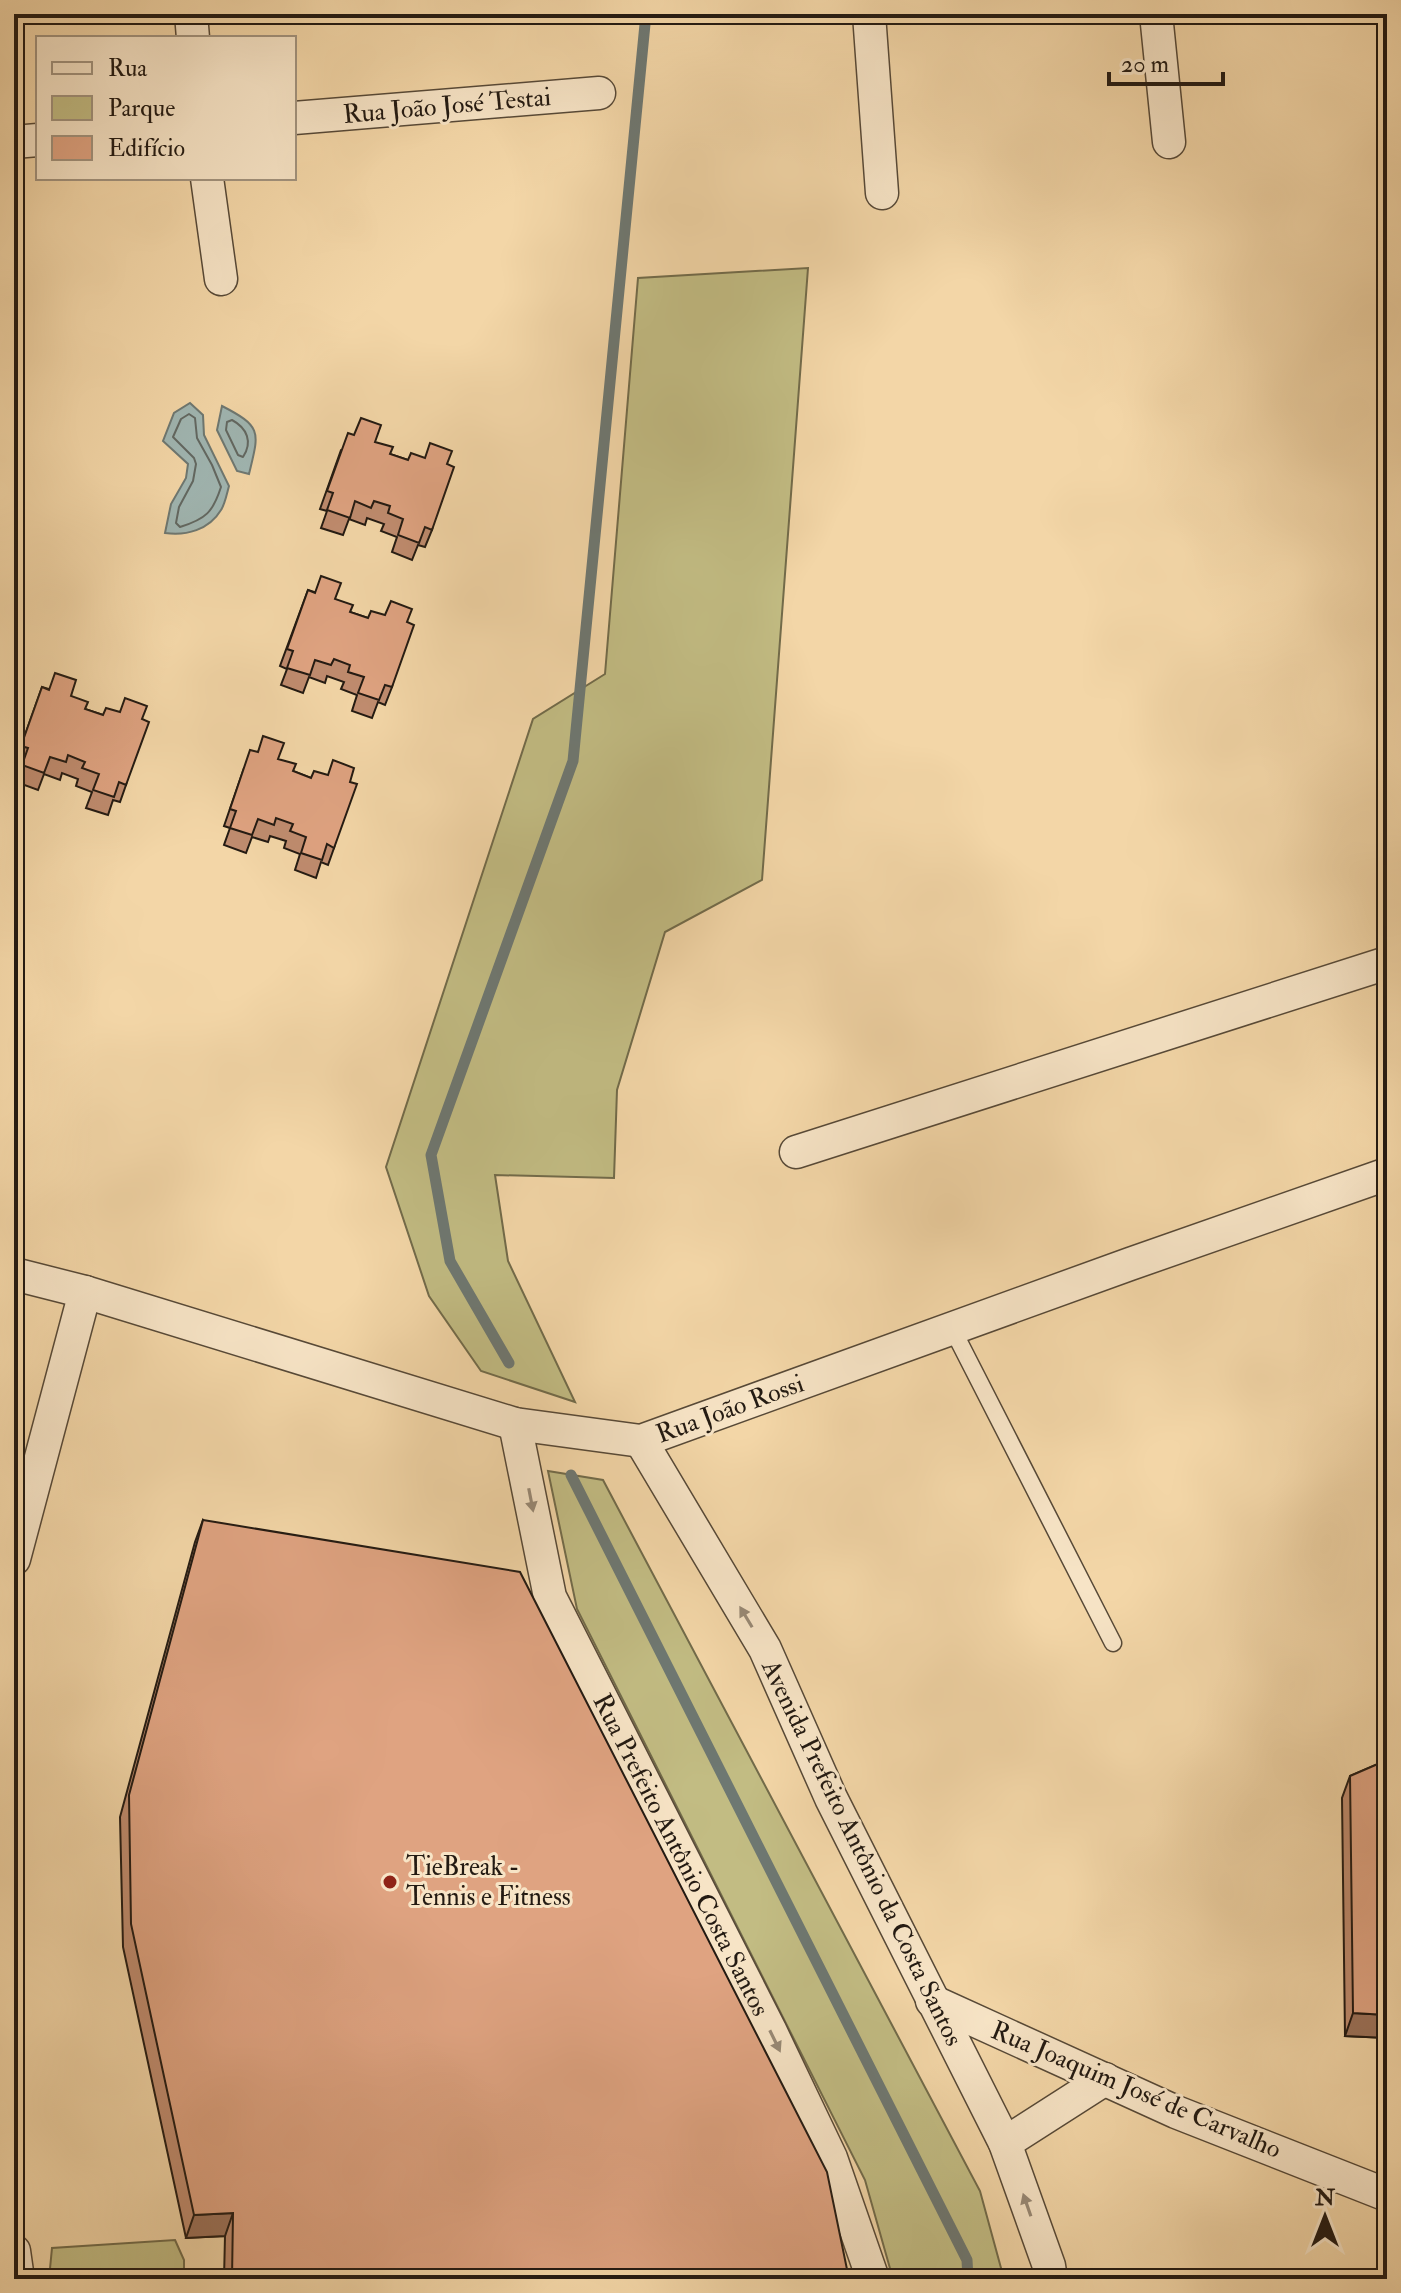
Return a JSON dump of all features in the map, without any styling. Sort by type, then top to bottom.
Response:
[{"type":"street","points":[[191,14],[193,36]]},
{"type":"street","points":[[869,14],[882,193]]},
{"type":"street","points":[[1156,14],[1169,142]]},
{"type":"street","name":"Rua João José Testai","points":[[296,118],[599,93]]},
{"type":"street","points":[[14,142],[36,140]]},
{"type":"street","points":[[207,180],[221,279]]},
{"type":"street","points":[[796,1152],[1387,963]]},
{"type":"street","name":"Rua João Rossi","points":[[14,1274],[85,1292],[515,1424],[641,1441],[1387,1174]]},
{"type":"street","points":[[14,1559],[85,1292]]},
{"type":"street","name":"Rua Prefeito Antônio Costa Santos","points":[[515,1424],[550,1597],[770,2030],[831,2158],[873,2279]]},
{"type":"street","name":"Avenida Prefeito Antônio da Costa Santos","points":[[641,1441],[765,1649],[831,1798],[1005,2143],[1051,2279]]},
{"type":"street","name":"Rua Joaquim José de Carvalho","points":[[932,2001],[1176,2112],[1387,2195]]},
{"type":"street","points":[[1005,2143],[1105,2079]]},
{"type":"street","points":[[14,2251],[18,2279]]},
{"type":"lane","points":[[952,1328],[1113,1643]]},
{"type":"green space","points":[[808,268],[762,880],[665,932],[617,1090],[614,1178],[495,1175],[508,1261],[575,1402],[481,1371],[429,1296],[386,1167],[533,719],[605,674],[638,278]]},
{"type":"green space","points":[[548,1471],[603,1480],[980,2191],[1004,2279],[893,2279],[865,2180],[577,1609]]},
{"type":"green space","points":[[175,2240],[184,2260],[184,2279],[49,2279],[52,2248]]},
{"type":"water","points":[[190,403],[203,415],[204,435],[229,486],[222,508],[204,527],[189,532],[165,533],[171,504],[186,478],[188,464],[163,441],[174,413]]},
{"type":"water","points":[[222,406],[245,420],[255,432],[255,449],[249,474],[237,471],[217,430]]},
{"type":"building","points":[[361,418],[381,425],[375,442],[393,447],[390,454],[408,460],[411,453],[425,458],[430,443],[452,451],[447,464],[454,467],[432,530],[425,527],[419,543],[398,535],[403,519],[388,513],[390,506],[374,501],[371,508],[355,501],[350,518],[327,510],[333,493],[327,491],[348,433],[354,435]]},
{"type":"building","points":[[321,576],[341,583],[335,599],[353,605],[350,612],[368,618],[371,611],[385,615],[391,601],[412,609],[407,622],[414,625],[392,687],[385,685],[379,700],[358,693],[364,677],[348,672],[350,665],[334,659],[331,665],[315,660],[310,675],[287,668],[293,651],[287,649],[308,590],[315,593]]},
{"type":"building","points":[[55,673],[76,680],[71,696],[88,702],[85,709],[103,715],[106,708],[120,712],[125,698],[147,706],[142,719],[149,722],[126,785],[119,782],[114,797],[93,790],[99,774],[82,768],[85,762],[68,755],[66,762],[50,757],[44,773],[22,765],[28,748],[21,746],[42,687],[49,690]]},
{"type":"building","points":[[263,736],[284,743],[278,759],[296,764],[293,771],[311,778],[314,771],[328,775],[333,760],[354,768],[350,782],[357,784],[334,848],[327,844],[322,860],[301,853],[306,837],[290,831],[293,824],[276,818],[274,825],[258,819],[252,835],[230,828],[236,811],[230,809],[250,750],[258,752]]},
{"type":"building","name":"TieBreak - Tennis e Fitness","points":[[203,1520],[520,1572],[827,2172],[849,2279],[232,2279],[233,2213],[194,2215],[131,1924],[129,1795]]},
{"type":"building","points":[[1387,1760],[1387,2015],[1353,2013],[1350,1776]]},
{"type":"waterway","points":[[509,1363],[450,1261],[431,1155],[573,761],[646,14]]},
{"type":"waterway","points":[[571,1475],[967,2260],[968,2279]]},
{"type":"place","name":"TieBreak - Tennis e Fitness","points":[[390,1882]]}]
